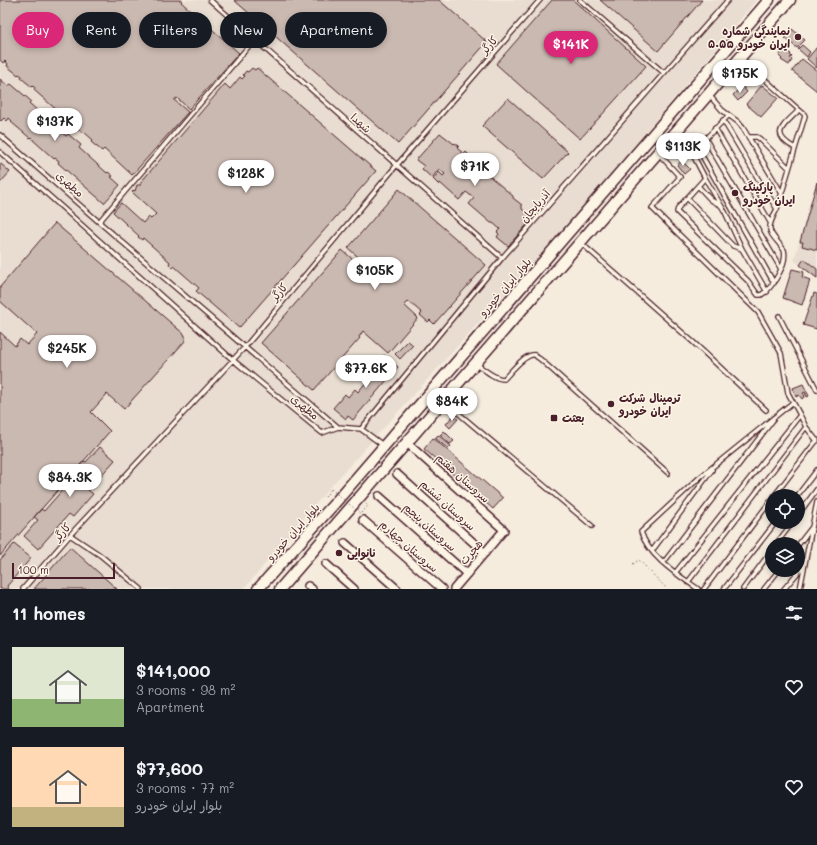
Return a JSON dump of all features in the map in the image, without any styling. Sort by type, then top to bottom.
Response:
[{"type":"main road","name":"بلوار ایران خودرو","points":[[258,589],[384,446],[769,0]]},
{"type":"main road","points":[[280,589],[790,0]]},
{"type":"main road","points":[[528,280],[538,290]]},
{"type":"main road","points":[[514,296],[525,306]]},
{"type":"street","name":"سروستان هفتم","points":[[407,442],[504,530]]},
{"type":"street","name":"سروستان ششم","points":[[397,474],[484,553]]},
{"type":"street","name":"سروستان پنجم","points":[[379,496],[467,574]]},
{"type":"street","name":"سروستان چهارم","points":[[362,517],[442,589]]},
{"type":"street","name":"هجرت","points":[[454,589],[504,530]]},
{"type":"street","points":[[345,543],[397,589]]},
{"type":"street","points":[[326,564],[354,589]]},
{"type":"lane","name":"شهدا","points":[[210,0],[223,12]]},
{"type":"lane","name":"کارگر","points":[[23,589],[70,535],[245,347],[396,166],[540,0]]},
{"type":"lane","points":[[580,0],[664,73]]},
{"type":"lane","name":"آذربایجان","points":[[361,429],[502,258],[728,0]]},
{"type":"lane","points":[[99,222],[247,48]]},
{"type":"lane","name":"شهدا","points":[[263,48],[502,258]]},
{"type":"lane","points":[[740,57],[805,116],[777,209],[770,222]]},
{"type":"lane","points":[[708,94],[728,116],[738,122],[749,137],[781,192]]},
{"type":"lane","points":[[795,148],[781,136],[780,132],[798,109]]},
{"type":"lane","points":[[728,116],[697,147],[694,155],[742,249],[767,292]]},
{"type":"lane","points":[[723,120],[777,209]]},
{"type":"lane","points":[[705,178],[678,208],[677,212],[748,280],[758,294],[761,295],[767,292],[774,283],[781,268],[785,253],[771,234],[770,222],[715,128]]},
{"type":"lane","name":"مطهری","points":[[0,135],[338,427],[322,433],[233,360],[0,152]]},
{"type":"lane","points":[[749,137],[757,137],[760,139],[789,168]]},
{"type":"lane","points":[[705,138],[781,268]]},
{"type":"lane","points":[[697,147],[774,283]]},
{"type":"lane","points":[[658,153],[680,177],[652,208],[758,312],[781,353],[788,393],[792,402],[806,428],[817,440],[779,489]]},
{"type":"lane","points":[[698,186],[711,200],[720,205]]},
{"type":"lane","points":[[687,198],[733,246],[742,249]]},
{"type":"lane","points":[[580,242],[693,342],[766,410]]},
{"type":"lane","points":[[780,316],[817,390]]},
{"type":"lane","points":[[475,363],[492,375],[500,379],[504,379],[522,360],[529,356],[535,356],[668,473]]},
{"type":"lane","points":[[443,400],[592,526]]},
{"type":"lane","points":[[698,589],[675,573],[652,551],[644,542],[641,532],[699,478],[792,402]]},
{"type":"lane","points":[[675,573],[800,415]]},
{"type":"lane","points":[[664,562],[776,416]]},
{"type":"lane","points":[[338,427],[361,429],[384,446]]},
{"type":"lane","points":[[688,582],[806,428]]},
{"type":"lane","points":[[652,551],[715,465]]},
{"type":"lane","points":[[802,489],[817,470]]},
{"type":"lane","points":[[805,505],[817,489]]},
{"type":"lane","points":[[800,589],[817,502]]},
{"type":"lane","points":[[704,589],[765,508]]},
{"type":"lane","points":[[804,537],[813,525]]},
{"type":"lane","points":[[724,589],[771,529]]},
{"type":"lane","points":[[781,537],[788,529]]},
{"type":"lane","points":[[70,535],[100,555],[141,589]]},
{"type":"lane","points":[[743,589],[765,559]]},
{"type":"lane","points":[[784,589],[806,563]]},
{"type":"lane","points":[[764,589],[773,577]]},
{"type":"path","points":[[325,497],[331,489],[362,517],[368,506]]},
{"type":"path","points":[[633,564],[639,560],[667,589]]},
{"type":"shaded area","points":[[0,0],[756,0],[567,225],[332,485],[244,589],[0,589]]},
{"type":"shaded area","points":[[817,181],[817,280],[794,260]]},
{"type":"building","points":[[0,0],[183,0],[181,2],[192,12],[139,12],[139,48],[212,48],[212,29],[220,36],[220,48],[233,48],[239,53],[189,109],[177,98],[174,100],[188,112],[132,175],[104,149],[102,151],[91,142],[93,140],[61,115],[63,113],[61,111],[59,112],[34,90],[35,88],[33,86],[32,87],[21,78],[22,76],[19,74],[18,75],[7,66],[8,64],[5,61],[3,63],[0,60]]},
{"type":"building","points":[[234,0],[439,0],[487,42],[398,144],[289,48],[387,48],[387,12],[285,12],[285,45],[277,38],[277,12],[248,12]]},
{"type":"building","points":[[552,0],[573,0],[646,66],[580,139],[496,64]]},
{"type":"building","points":[[600,0],[702,0],[658,51]]},
{"type":"building","points":[[792,29],[805,40],[797,48],[785,38]]},
{"type":"building","points":[[802,45],[810,52],[807,57],[798,49]]},
{"type":"building","points":[[817,47],[817,68],[807,59]]},
{"type":"building","points":[[783,51],[791,54],[790,55],[792,57],[790,58],[792,60],[789,65],[781,60],[782,59],[779,56]]},
{"type":"building","points":[[802,59],[817,71],[817,91],[792,71]]},
{"type":"building","points":[[252,68],[255,70],[257,68],[376,171],[239,328],[196,291],[199,288],[174,266],[173,268],[169,264],[170,262],[143,238],[142,240],[138,237],[139,236],[113,212],[121,203],[143,223],[148,217],[151,219],[156,214],[132,192],[134,190],[135,191],[137,185],[141,185],[141,182],[225,84],[230,89],[240,77],[242,79],[245,76],[243,75],[246,71],[248,72]]},
{"type":"building","points":[[0,79],[8,86],[11,84],[31,101],[29,103],[66,136],[68,134],[81,145],[79,148],[107,173],[108,172],[113,176],[111,177],[120,185],[104,203],[58,163],[59,161],[55,158],[54,159],[31,137],[30,138],[11,122],[12,121],[9,118],[7,121],[4,118],[1,121],[0,120]]},
{"type":"building","points":[[762,85],[778,98],[761,117],[746,104]]},
{"type":"building","points":[[742,86],[747,92],[738,101],[733,95]]},
{"type":"building","points":[[508,98],[568,152],[543,179],[482,126]]},
{"type":"building","points":[[440,133],[459,146],[457,148],[464,154],[466,152],[469,155],[467,157],[513,196],[513,198],[522,205],[522,209],[533,218],[508,246],[497,237],[499,234],[497,232],[500,229],[469,204],[474,198],[466,192],[459,200],[440,183],[439,185],[433,179],[439,172],[443,176],[445,174],[439,169],[432,178],[422,169],[424,166],[416,160]]},
{"type":"building","points":[[682,161],[690,169],[684,174],[677,165]]},
{"type":"building","points":[[0,163],[10,172],[0,183]]},
{"type":"building","points":[[817,182],[817,250],[802,246],[803,242],[800,242]]},
{"type":"building","points":[[399,189],[486,265],[434,324],[430,320],[428,322],[420,315],[422,313],[408,301],[404,305],[418,318],[388,353],[363,331],[359,337],[360,338],[314,390],[261,343],[342,250],[370,274],[373,270],[348,248]]},
{"type":"building","points":[[55,223],[185,335],[185,341],[124,409],[107,394],[91,412],[110,431],[0,556],[0,332],[15,346],[20,339],[27,345],[37,334],[0,301],[0,287]]},
{"type":"building","points":[[804,259],[817,269],[817,278],[800,265]]},
{"type":"building","points":[[792,269],[804,272],[802,277],[810,280],[802,305],[783,298]]},
{"type":"building","points":[[814,293],[817,294],[817,329],[803,325]]},
{"type":"building","points":[[408,341],[413,345],[400,359],[395,354]]},
{"type":"building","points":[[384,355],[398,367],[353,420],[348,416],[346,419],[333,408],[345,394],[348,397],[355,389],[358,392],[372,375],[368,372]]},
{"type":"building","points":[[803,384],[809,396],[807,397],[805,392],[803,393],[805,396],[802,399],[799,395],[796,397],[793,388]]},
{"type":"building","points":[[453,416],[458,419],[450,428],[446,424]]},
{"type":"building","points":[[444,431],[454,441],[450,444],[440,435]]},
{"type":"building","points":[[438,435],[451,446],[448,449],[435,438]]},
{"type":"building","points":[[433,438],[503,498],[493,509],[424,449]]},
{"type":"building","points":[[100,447],[115,460],[88,490],[93,494],[73,517],[69,514],[38,549],[24,536],[38,520],[34,517],[41,509],[44,511],[79,471],[77,469],[84,461],[86,462]]},
{"type":"building","points":[[14,544],[31,558],[7,586],[9,589],[0,589],[0,560]]},
{"type":"building","points":[[70,547],[117,589],[34,589]]},
{"type":"place","name":"نمایندگی شماره ۵۰۵۵ ایران خودرو","points":[[798,37]]},
{"type":"place","name":"پارکینگ ایران خودرو","points":[[735,193]]},
{"type":"place","name":"ترمینال شرکت ایران خودرو","points":[[611,404]]},
{"type":"place","name":"بعثت","points":[[554,418]]},
{"type":"place","name":"نانوایی","points":[[339,553]]}]
